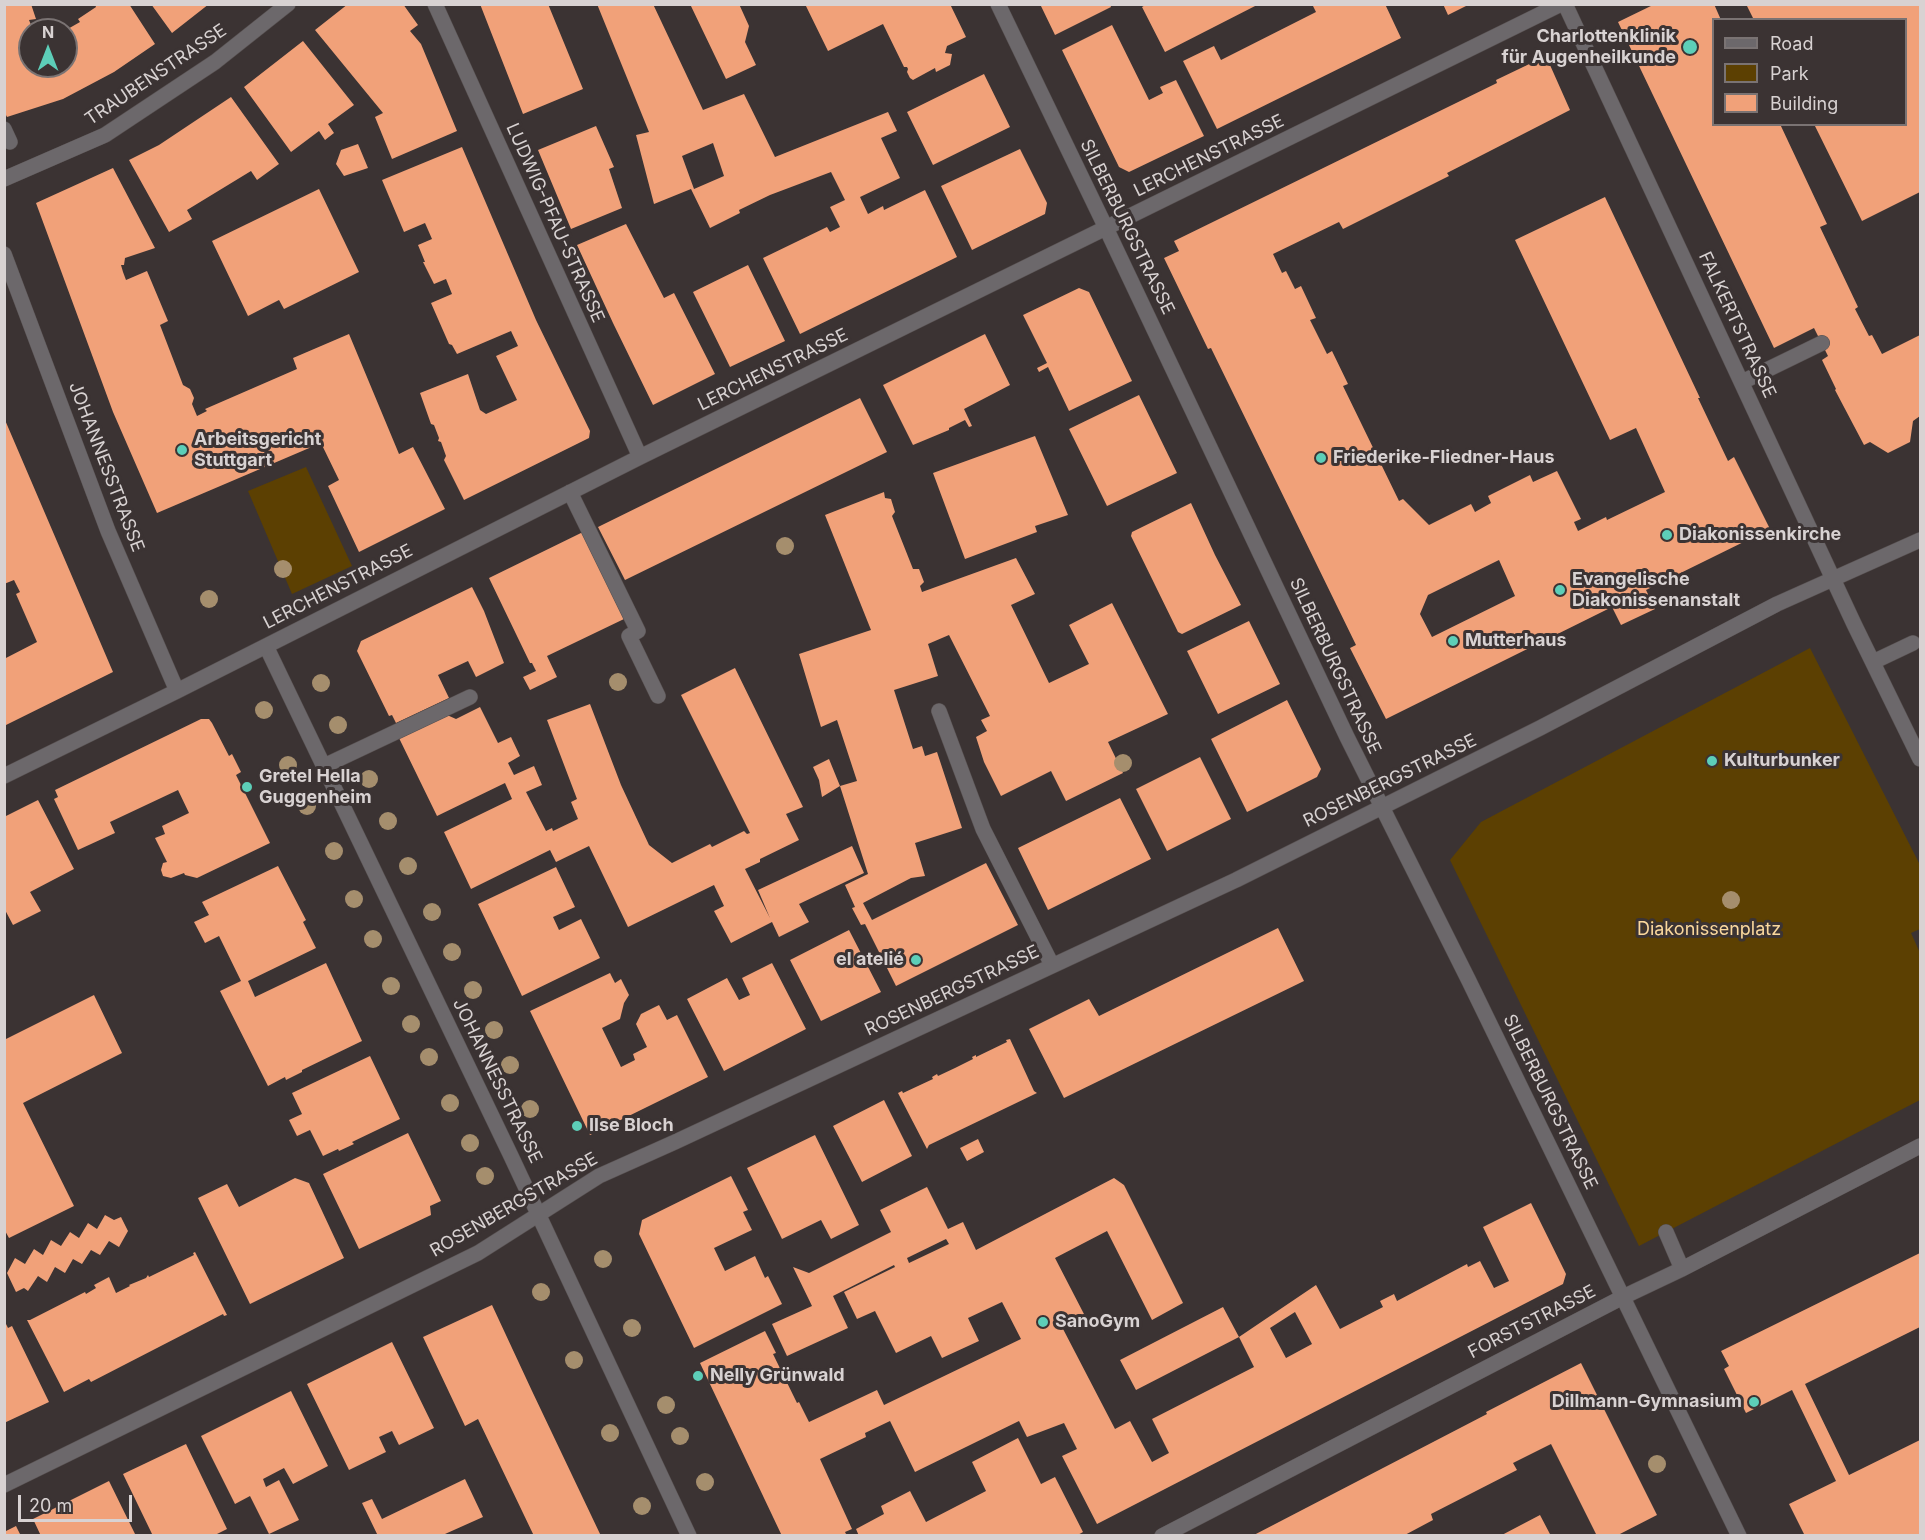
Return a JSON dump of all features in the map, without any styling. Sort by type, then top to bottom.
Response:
[{"type":"street","name":"TRAUBENSTRASSE","points":[[4,179],[105,135],[215,62],[288,4]]},
{"type":"street","name":"LUDWIG-PFAU-STRASSE","points":[[435,4],[640,457]]},
{"type":"street","name":"SILBERBURGSTRASSE","points":[[998,4],[1342,726],[1478,999],[1738,1536]]},
{"type":"street","name":"LERCHENSTRASSE","points":[[4,776],[177,692],[640,457],[1563,4]]},
{"type":"street","name":"FALKERTSTRASSE","points":[[1563,4],[1920,759]]},
{"type":"street","name":"JOHANNESSTRASSE","points":[[4,255],[108,531],[177,692]]},
{"type":"street","points":[[1742,382],[1822,343]]},
{"type":"street","points":[[570,492],[638,631],[629,636],[658,696]]},
{"type":"street","name":"ROSENBERGSTRASSE","points":[[4,1485],[478,1253],[599,1176],[1236,880],[1540,728],[1777,604],[1920,540]]},
{"type":"street","points":[[1873,662],[1913,643]]},
{"type":"street","name":"JOHANNESSTRASSE","points":[[266,646],[539,1215],[689,1536]]},
{"type":"street","points":[[324,766],[470,697]]},
{"type":"street","points":[[939,711],[983,829],[1052,965]]},
{"type":"street","name":"FORSTSTRASSE","points":[[1162,1536],[1920,1146]]},
{"type":"street","points":[[1666,1233],[1682,1269]]},
{"type":"green space","points":[[306,467],[352,566],[292,594],[248,491]]},
{"type":"green space","name":"Diakonissenplatz","points":[[1810,648],[1920,865],[1920,929],[1911,933],[1920,953],[1920,1100],[1639,1246],[1450,860],[1481,822]]},
{"type":"building","points":[[4,4],[31,4],[36,18],[18,18],[18,78],[78,78],[78,23],[80,22],[78,19],[96,7],[95,4],[129,4],[155,44],[114,72],[63,99],[7,117],[4,111]]},
{"type":"building","points":[[151,4],[209,4],[172,33]]},
{"type":"building","points":[[348,4],[403,4],[418,25],[410,31],[421,44],[457,131],[392,159],[375,117],[383,113],[315,30]]},
{"type":"building","points":[[480,4],[548,4],[583,89],[523,114]]},
{"type":"building","points":[[597,4],[653,4],[703,110],[744,94],[775,157],[888,112],[897,131],[881,138],[900,178],[860,197],[868,214],[883,206],[884,210],[925,190],[957,257],[800,334],[763,258],[827,227],[830,232],[840,227],[830,207],[845,200],[831,172],[770,195],[710,228],[691,189],[654,204],[636,135],[649,132]],"holes":[[[713,143],[724,176],[694,189],[682,156]]]},
{"type":"building","points":[[690,4],[739,4],[749,26],[745,42],[756,65],[726,79]]},
{"type":"building","points":[[805,4],[950,4],[966,37],[947,46],[945,53],[952,54],[950,65],[936,72],[935,68],[913,80],[883,24],[828,51]]},
{"type":"building","points":[[1040,4],[1110,4],[1111,7],[1055,35]]},
{"type":"building","points":[[1147,4],[1259,4],[1165,52],[1142,7]]},
{"type":"building","points":[[1312,4],[1385,4],[1401,38],[1217,129],[1183,61],[1214,46],[1221,60],[1316,12]]},
{"type":"building","points":[[1443,4],[1470,4],[1448,15]]},
{"type":"building","points":[[1655,4],[1714,4],[1720,18],[1712,18],[1712,126],[1781,126],[1827,224],[1820,227],[1858,307],[1855,309],[1869,336],[1872,335],[1882,354],[1920,335],[1920,416],[1913,421],[1910,442],[1888,453],[1870,442],[1864,445],[1822,360],[1828,356],[1814,328],[1774,348],[1618,22]]},
{"type":"building","points":[[1746,4],[1920,4],[1920,192],[1862,221],[1815,126],[1907,126],[1907,18],[1753,18]]},
{"type":"building","points":[[1112,25],[1149,100],[1163,93],[1160,87],[1176,80],[1204,136],[1129,172],[1119,167],[1062,50]]},
{"type":"building","points":[[303,41],[354,105],[328,124],[334,133],[325,140],[319,131],[291,152],[244,87]]},
{"type":"building","points":[[1546,56],[1570,110],[1447,173],[1449,176],[1343,229],[1339,222],[1273,254],[1282,273],[1286,271],[1295,289],[1301,286],[1316,318],[1310,320],[1327,354],[1332,351],[1348,384],[1343,386],[1399,501],[1403,499],[1429,525],[1471,504],[1475,512],[1491,503],[1488,496],[1530,475],[1533,482],[1557,471],[1581,519],[1574,522],[1578,531],[1606,517],[1607,520],[1665,492],[1636,428],[1610,440],[1515,240],[1605,197],[1728,461],[1734,457],[1770,529],[1646,590],[1655,609],[1621,625],[1612,607],[1386,719],[1350,648],[1356,645],[1211,348],[1208,349],[1164,258],[1179,251],[1174,241],[1497,83],[1496,80]],"holes":[[[1499,560],[1515,596],[1432,637],[1420,614],[1428,595]]]},
{"type":"building","points":[[984,74],[1010,127],[933,165],[907,112]]},
{"type":"building","points":[[231,97],[279,164],[257,180],[251,171],[187,210],[192,219],[169,232],[129,160],[159,145]]},
{"type":"building","points":[[596,126],[614,167],[609,169],[622,208],[571,229],[538,150]]},
{"type":"building","points":[[358,144],[368,168],[344,176],[336,164],[341,150]]},
{"type":"building","points":[[462,147],[536,320],[590,431],[589,438],[464,500],[444,460],[446,456],[441,442],[438,441],[439,438],[434,425],[431,424],[420,393],[468,374],[480,410],[486,414],[517,400],[496,356],[518,346],[511,331],[457,354],[449,344],[431,303],[452,294],[446,279],[434,284],[423,262],[425,262],[418,245],[432,239],[425,223],[404,232],[382,180]]},
{"type":"building","points":[[1020,149],[1047,203],[1045,214],[972,250],[941,186]]},
{"type":"building","points":[[113,168],[155,248],[125,258],[124,265],[121,265],[123,272],[126,280],[147,271],[168,321],[160,325],[183,385],[190,389],[194,398],[192,404],[197,416],[207,411],[205,409],[297,369],[293,358],[349,334],[399,454],[413,447],[445,509],[359,552],[328,486],[339,480],[321,443],[157,513],[113,412],[36,203]]},
{"type":"building","points":[[319,189],[359,272],[284,309],[279,300],[248,316],[212,241]]},
{"type":"building","points":[[626,224],[664,298],[674,293],[715,374],[653,405],[577,245]]},
{"type":"building","points":[[748,265],[785,341],[730,367],[693,292]]},
{"type":"building","points":[[1079,288],[1089,292],[1132,381],[1069,411],[1048,367],[1039,372],[1037,368],[1047,363],[1023,315]]},
{"type":"building","points":[[985,334],[1010,385],[964,409],[972,426],[969,427],[965,420],[949,430],[913,445],[883,385]]},
{"type":"building","points":[[1139,395],[1177,473],[1107,506],[1069,429]]},
{"type":"building","points":[[860,398],[887,452],[625,580],[598,527]]},
{"type":"building","points":[[5,420],[113,672],[4,726],[4,659],[37,642],[16,594],[20,592],[14,580],[4,584]]},
{"type":"building","points":[[1035,436],[1068,515],[1035,526],[1037,532],[965,559],[933,473]]},
{"type":"building","points":[[884,492],[885,498],[891,499],[895,512],[892,516],[913,569],[919,569],[924,582],[920,586],[922,592],[1016,558],[1035,594],[1011,605],[1049,683],[1089,664],[1069,625],[1112,603],[1168,714],[1108,742],[1123,773],[1066,801],[1051,771],[1001,796],[984,762],[976,737],[987,731],[981,720],[990,716],[949,635],[928,644],[938,676],[894,690],[913,749],[922,746],[925,756],[937,752],[962,828],[915,843],[925,876],[911,878],[863,903],[872,920],[986,863],[1018,925],[896,986],[865,924],[861,925],[852,908],[855,907],[845,885],[868,874],[840,786],[857,781],[837,720],[821,727],[799,654],[871,630],[825,515]]},
{"type":"building","points":[[1191,503],[1241,605],[1182,634],[1178,632],[1131,536],[1132,532]]},
{"type":"building","points":[[583,532],[624,619],[547,656],[557,677],[530,690],[523,677],[536,671],[489,578]]},
{"type":"building","points":[[472,587],[504,663],[476,677],[468,661],[438,675],[449,698],[396,723],[392,715],[389,716],[357,651],[361,641]]},
{"type":"building","points":[[1249,621],[1280,684],[1218,714],[1187,651]]},
{"type":"building","points":[[735,668],[803,807],[786,814],[799,840],[745,869],[770,918],[758,890],[852,846],[864,873],[799,904],[809,922],[779,937],[772,922],[731,943],[714,911],[724,906],[714,885],[628,927],[589,846],[556,862],[550,850],[471,889],[444,832],[512,799],[505,783],[437,816],[399,738],[447,715],[456,719],[480,707],[498,743],[511,737],[520,756],[508,763],[514,775],[534,766],[542,785],[526,792],[546,831],[552,828],[553,831],[578,819],[571,802],[577,799],[547,720],[590,704],[621,785],[649,845],[672,863],[710,844],[712,847],[744,831],[747,834],[750,833],[681,695]]},
{"type":"building","points":[[1287,700],[1321,769],[1317,777],[1247,812],[1211,739]]},
{"type":"building","points":[[201,719],[209,719],[229,756],[232,754],[241,772],[236,775],[270,843],[197,878],[184,873],[171,878],[163,876],[161,870],[163,863],[167,862],[155,838],[165,834],[162,826],[189,813],[178,790],[110,822],[115,833],[78,850],[54,799],[58,797],[55,790]]},
{"type":"building","points":[[1200,757],[1231,819],[1167,851],[1136,789]]},
{"type":"building","points":[[829,759],[840,786],[822,797],[819,780],[813,767]]},
{"type":"building","points":[[1120,798],[1151,859],[1048,910],[1018,848]]},
{"type":"building","points":[[38,800],[74,869],[30,892],[41,911],[13,925],[4,908],[4,817]]},
{"type":"building","points":[[278,866],[306,920],[303,922],[316,948],[248,981],[255,997],[326,963],[362,1041],[286,1080],[285,1077],[268,1086],[220,991],[241,981],[219,936],[205,943],[194,922],[209,915],[202,902]]},
{"type":"building","points":[[556,867],[575,907],[553,917],[559,930],[581,919],[600,958],[522,996],[478,904]]},
{"type":"building","points":[[1278,928],[1304,981],[1064,1098],[1029,1029],[1089,999],[1099,1016]]},
{"type":"building","points":[[849,930],[881,992],[821,1021],[790,960]]},
{"type":"building","points":[[772,963],[806,1029],[724,1071],[687,999],[727,978],[739,1000],[750,995],[742,978]]},
{"type":"building","points":[[610,973],[615,983],[621,979],[629,995],[624,1003],[620,1019],[602,1028],[621,1067],[635,1060],[633,1054],[647,1047],[636,1024],[641,1014],[659,1005],[667,1020],[677,1015],[708,1077],[590,1135],[530,1011]]},
{"type":"building","points":[[94,995],[122,1053],[23,1103],[74,1206],[9,1238],[4,1229],[4,1040]]},
{"type":"building","points":[[1010,1039],[1037,1093],[929,1145],[927,1149],[898,1093],[902,1091],[903,1093],[933,1079],[932,1077],[937,1074],[938,1076],[955,1068],[973,1059],[972,1057]]},
{"type":"building","points":[[370,1056],[400,1119],[352,1142],[354,1144],[323,1156],[310,1130],[297,1136],[289,1120],[302,1114],[292,1093]]},
{"type":"building","points":[[884,1100],[912,1156],[862,1182],[833,1126]]},
{"type":"building","points":[[408,1133],[441,1201],[430,1206],[431,1215],[359,1249],[323,1174]]},
{"type":"building","points":[[815,1135],[859,1225],[831,1239],[821,1220],[782,1239],[747,1168]]},
{"type":"building","points":[[978,1139],[984,1152],[967,1161],[960,1148]]},
{"type":"building","points":[[731,1176],[748,1210],[743,1212],[752,1230],[714,1248],[725,1271],[755,1256],[765,1278],[768,1276],[782,1304],[694,1348],[639,1234],[642,1220]]},
{"type":"building","points":[[295,1178],[309,1183],[344,1258],[250,1304],[198,1198],[227,1184],[239,1207]]},
{"type":"building","points":[[1114,1178],[1124,1185],[1183,1303],[1152,1320],[1107,1231],[1055,1258],[1085,1316],[1062,1327],[1115,1429],[1130,1421],[1152,1462],[1169,1453],[1152,1419],[1254,1367],[1239,1337],[1316,1285],[1340,1329],[1383,1307],[1380,1301],[1394,1294],[1397,1301],[1467,1264],[1468,1267],[1480,1261],[1494,1288],[1509,1281],[1483,1227],[1531,1203],[1566,1274],[1563,1284],[1097,1524],[1062,1456],[1077,1449],[1064,1423],[1027,1437],[1019,1421],[915,1472],[890,1421],[865,1433],[866,1437],[820,1459],[852,1529],[845,1532],[847,1536],[782,1536],[700,1363],[765,1331],[776,1353],[773,1354],[809,1422],[877,1390],[884,1405],[1021,1339],[1002,1302],[968,1318],[979,1341],[942,1358],[931,1336],[896,1353],[875,1311],[857,1319],[844,1292],[895,1267],[894,1265],[833,1296],[848,1328],[787,1356],[772,1324],[812,1306],[793,1267],[809,1273],[891,1232],[880,1210],[927,1187],[948,1229],[963,1222],[976,1250]],"holes":[[[946,1239],[949,1244],[909,1263],[907,1258]],[[1295,1312],[1312,1344],[1286,1358],[1270,1328]]]},
{"type":"building","points":[[105,1215],[114,1220],[121,1217],[128,1231],[119,1247],[109,1241],[100,1255],[91,1250],[82,1264],[73,1259],[65,1273],[55,1267],[47,1282],[38,1276],[28,1291],[24,1288],[16,1292],[7,1273],[15,1258],[25,1264],[34,1249],[43,1255],[51,1240],[61,1246],[70,1232],[79,1238],[88,1223],[97,1229]]},
{"type":"building","points":[[195,1252],[227,1315],[223,1314],[91,1382],[89,1379],[64,1392],[27,1320],[85,1292],[86,1294],[96,1288],[94,1285],[109,1277],[116,1293],[148,1275],[149,1277],[194,1255]]},
{"type":"building","name":"Dillmann-Gymnasium","points":[[1920,1253],[1920,1327],[1805,1384],[1849,1475],[1920,1440],[1920,1536],[1805,1536],[1789,1504],[1836,1481],[1792,1390],[1746,1413],[1724,1369],[1729,1366],[1721,1351]]},
{"type":"building","points":[[492,1305],[601,1536],[534,1536],[478,1419],[465,1426],[423,1337]]},
{"type":"building","points":[[1223,1307],[1239,1337],[1136,1390],[1120,1360]]},
{"type":"building","points":[[4,1320],[8,1328],[12,1326],[49,1402],[4,1423]]},
{"type":"building","points":[[392,1342],[434,1428],[399,1445],[392,1431],[379,1437],[386,1452],[349,1470],[307,1384]]},
{"type":"building","points":[[1581,1363],[1657,1515],[1616,1536],[1597,1536],[1551,1444],[1513,1463],[1517,1470],[1431,1514],[1433,1520],[1403,1536],[1252,1536],[1487,1414],[1486,1412]]},
{"type":"building","points":[[291,1391],[328,1466],[293,1484],[284,1468],[263,1479],[266,1487],[279,1480],[299,1520],[269,1534],[250,1496],[235,1504],[201,1436]]},
{"type":"building","points":[[1018,1438],[1041,1484],[1055,1477],[1083,1532],[1076,1536],[859,1536],[856,1529],[884,1514],[881,1506],[910,1491],[926,1522],[986,1491],[972,1462]]},
{"type":"building","points":[[186,1444],[227,1529],[213,1536],[153,1536],[123,1474]]},
{"type":"building","points":[[465,1479],[483,1517],[445,1534],[446,1536],[378,1536],[362,1503],[372,1499],[382,1519]]},
{"type":"building","points":[[109,1481],[136,1536],[41,1536],[33,1519]]},
{"type":"building","points":[[1540,1515],[1551,1536],[1500,1536]]},
{"type":"building","points":[[16,1526],[21,1536],[4,1536],[4,1532]]},
{"type":"place","name":"Charlottenklinik für Augenheilkunde","points":[[1690,47]]},
{"type":"place","name":"Arbeitsgericht Stuttgart","points":[[182,450]]},
{"type":"place","name":"Friederike-Fliedner-Haus","points":[[1321,458]]},
{"type":"place","name":"Diakonissenkirche","points":[[1667,535]]},
{"type":"place","name":"Evangelische Diakonissenanstalt","points":[[1560,590]]},
{"type":"place","name":"Mutterhaus","points":[[1453,641]]},
{"type":"place","name":"Kulturbunker","points":[[1712,761]]},
{"type":"place","name":"Gretel Hella Guggenheim","points":[[247,787]]},
{"type":"place","name":"el atelié","points":[[916,960]]},
{"type":"place","name":"Ilse Bloch","points":[[577,1126]]},
{"type":"place","name":"SanoGym","points":[[1043,1322]]},
{"type":"place","name":"Nelly Grünwald","points":[[698,1376]]},
{"type":"place","name":"Dillmann-Gymnasium","points":[[1754,1402]]}]
